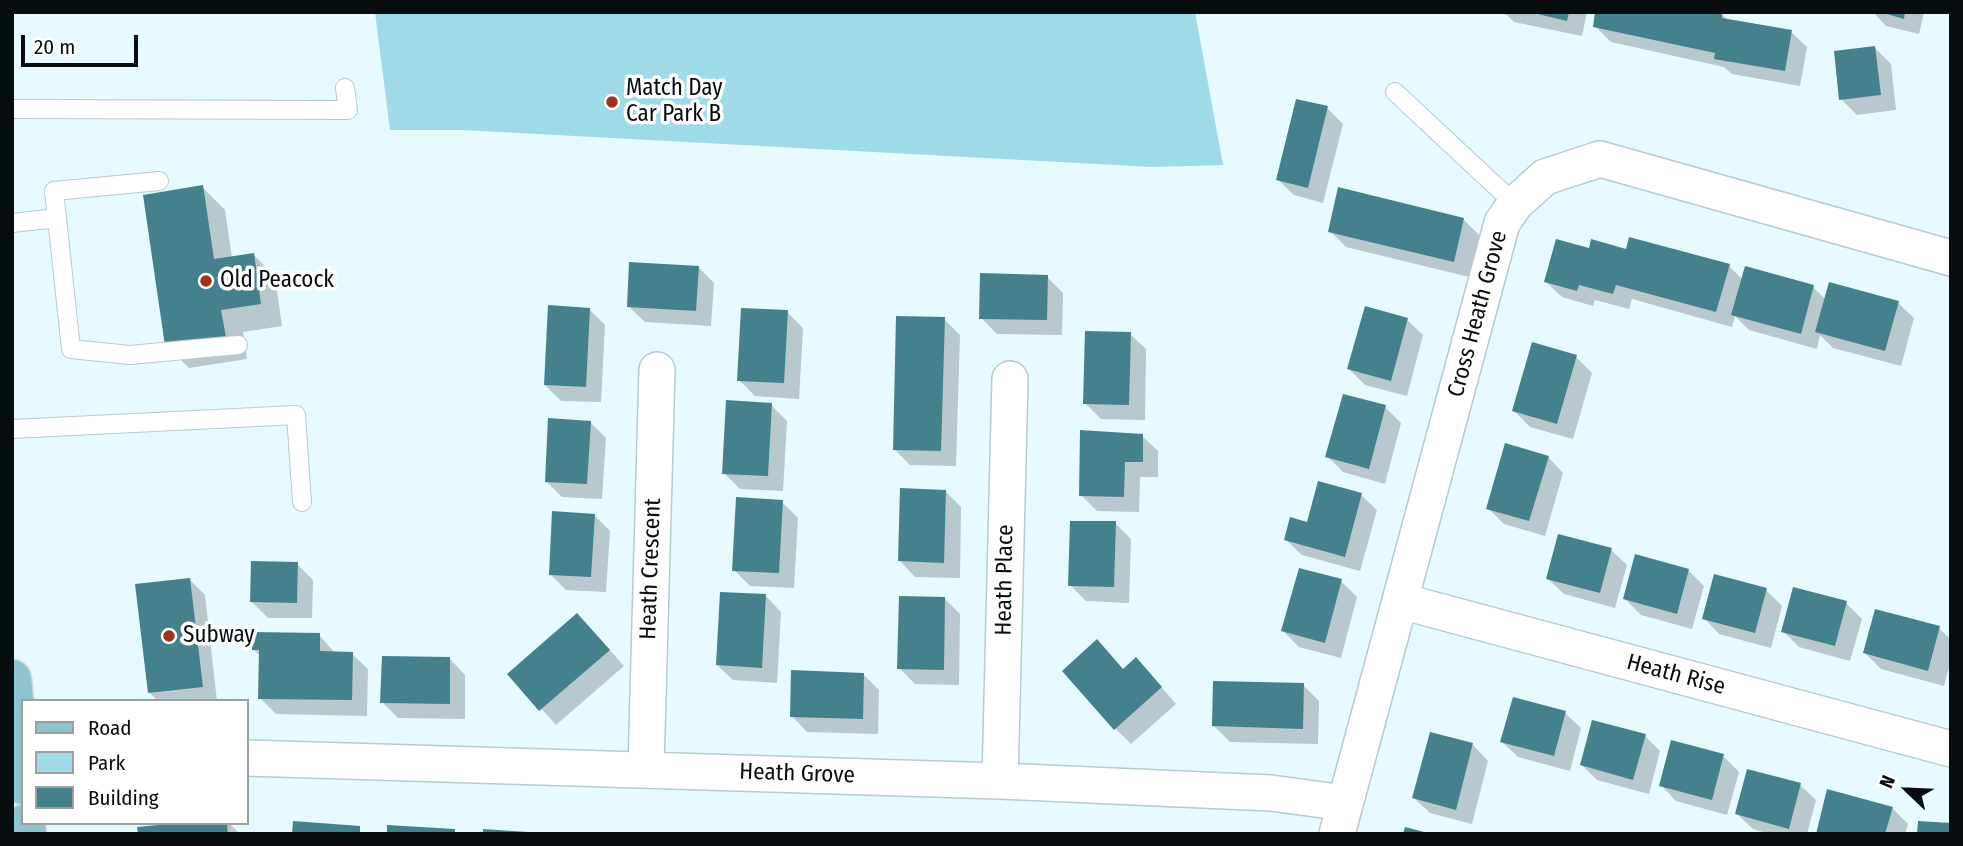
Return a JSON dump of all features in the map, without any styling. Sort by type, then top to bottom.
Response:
[{"type":"main road","points":[[12,679],[21,762]]},
{"type":"street","name":"Cross Heath Grove","points":[[1341,818],[1502,223],[1515,204],[1545,177],[1600,159],[1951,258]]},
{"type":"street","name":"Heath Crescent","points":[[646,768],[657,370]]},
{"type":"street","name":"Heath Place","points":[[1000,781],[1010,379]]},
{"type":"street","name":"Heath Rise","points":[[1401,601],[1951,749]]},
{"type":"street","name":"Heath Grove","points":[[248,758],[646,768],[1271,793],[1341,818]]},
{"type":"lane","points":[[14,109],[191,112],[348,110],[345,88]]},
{"type":"lane","points":[[1395,92],[1515,204]]},
{"type":"lane","points":[[159,181],[54,191],[71,349],[130,355],[238,345]]},
{"type":"lane","points":[[12,223],[57,218]]},
{"type":"lane","points":[[12,429],[296,415],[302,502]]},
{"type":"green space","name":"Match Day Car Park B","points":[[375,12],[1195,12],[1223,165],[1153,167],[463,130],[390,130]]},
{"type":"building","points":[[1529,12],[1569,12],[1567,21]]},
{"type":"building","points":[[1595,12],[1722,12],[1722,18],[1792,30],[1785,71],[1714,59],[1715,53],[1593,27]]},
{"type":"building","points":[[1880,12],[1905,12],[1904,19]]},
{"type":"building","points":[[1875,46],[1881,95],[1839,100],[1834,51]]},
{"type":"building","points":[[1296,99],[1328,106],[1308,188],[1276,180]]},
{"type":"building","name":"Old Peacock","points":[[203,185],[214,259],[254,253],[261,304],[221,310],[226,337],[165,346],[143,195]]},
{"type":"building","points":[[1338,187],[1464,218],[1454,262],[1328,232]]},
{"type":"building","points":[[1629,237],[1730,264],[1716,312],[1616,285],[1613,294],[1579,285],[1577,291],[1544,282],[1556,239],[1589,248],[1591,239],[1626,249]]},
{"type":"building","points":[[629,262],[699,266],[696,311],[627,307]]},
{"type":"building","points":[[1745,266],[1814,285],[1801,334],[1731,315]]},
{"type":"building","points":[[980,273],[1048,275],[1047,320],[979,319]]},
{"type":"building","points":[[1829,282],[1899,301],[1885,351],[1815,332]]},
{"type":"building","points":[[548,305],[590,308],[586,387],[544,385]]},
{"type":"building","points":[[1365,306],[1408,318],[1391,381],[1347,369]]},
{"type":"building","points":[[741,308],[788,310],[784,383],[737,381]]},
{"type":"building","points":[[896,316],[945,317],[941,451],[893,450]]},
{"type":"building","points":[[1085,331],[1131,332],[1129,405],[1083,404]]},
{"type":"building","points":[[1532,342],[1577,355],[1557,424],[1512,411]]},
{"type":"building","points":[[1343,394],[1386,405],[1369,469],[1325,457]]},
{"type":"building","points":[[726,400],[772,403],[768,476],[722,474]]},
{"type":"building","points":[[548,418],[591,421],[587,484],[545,482]]},
{"type":"building","points":[[1080,430],[1143,434],[1143,462],[1125,462],[1124,497],[1079,496]]},
{"type":"building","points":[[1505,443],[1549,456],[1529,521],[1486,509]]},
{"type":"building","points":[[1318,481],[1362,493],[1345,557],[1284,540],[1290,517],[1307,522]]},
{"type":"building","points":[[900,488],[946,490],[944,563],[898,561]]},
{"type":"building","points":[[736,497],[783,500],[779,573],[732,571]]},
{"type":"building","points":[[552,511],[595,514],[591,577],[549,575]]},
{"type":"building","points":[[1070,521],[1116,521],[1114,587],[1068,586]]},
{"type":"building","points":[[1558,534],[1612,548],[1600,593],[1546,579]]},
{"type":"building","points":[[1635,554],[1689,569],[1677,614],[1623,599]]},
{"type":"building","points":[[251,561],[298,562],[297,603],[250,602]]},
{"type":"building","points":[[1299,568],[1342,579],[1325,643],[1281,631]]},
{"type":"building","points":[[1714,574],[1767,588],[1755,633],[1702,619]]},
{"type":"building","name":"Subway","points":[[190,578],[203,687],[148,693],[135,584]]},
{"type":"building","points":[[1793,587],[1847,601],[1835,646],[1781,632]]},
{"type":"building","points":[[720,592],[766,594],[762,668],[716,665]]},
{"type":"building","points":[[899,596],[945,597],[944,670],[897,669]]},
{"type":"building","points":[[1875,609],[1940,626],[1928,671],[1863,653]]},
{"type":"building","points":[[577,613],[610,650],[539,711],[507,674]]},
{"type":"building","points":[[252,632],[320,633],[320,651],[353,652],[352,700],[258,699],[259,650],[252,650]]},
{"type":"building","points":[[1097,639],[1123,669],[1136,657],[1162,687],[1114,730],[1062,671]]},
{"type":"building","points":[[382,656],[450,657],[450,704],[380,703]]},
{"type":"building","points":[[791,670],[864,673],[863,719],[790,717]]},
{"type":"building","points":[[1213,681],[1304,683],[1303,729],[1212,726]]},
{"type":"building","points":[[1513,697],[1566,711],[1554,756],[1500,742]]},
{"type":"building","points":[[1592,720],[1646,734],[1633,780],[1580,765]]},
{"type":"building","points":[[1430,732],[1473,743],[1456,810],[1412,798]]},
{"type":"building","points":[[1671,740],[1724,754],[1712,800],[1659,786]]},
{"type":"building","points":[[1747,769],[1801,783],[1789,829],[1735,814]]},
{"type":"building","points":[[1827,789],[1893,807],[1885,834],[1816,834]]},
{"type":"building","points":[[293,821],[360,826],[360,834],[292,834]]},
{"type":"building","points":[[1918,821],[1951,823],[1951,834],[1917,834]]},
{"type":"building","points":[[227,825],[228,834],[138,834],[137,827]]},
{"type":"building","points":[[387,825],[455,829],[455,834],[387,834]]},
{"type":"building","points":[[1405,827],[1428,833],[1428,834],[1403,834]]},
{"type":"building","points":[[483,829],[528,832],[528,834],[483,834]]},
{"type":"place","name":"Match Day Car Park B","points":[[612,102]]},
{"type":"place","name":"Old Peacock","points":[[206,281]]},
{"type":"place","name":"Subway","points":[[169,636]]}]
